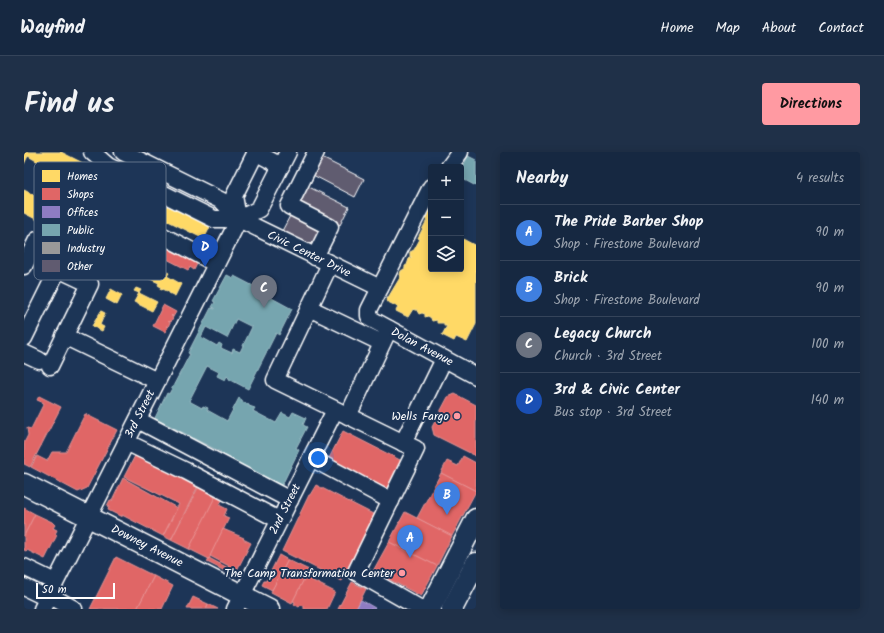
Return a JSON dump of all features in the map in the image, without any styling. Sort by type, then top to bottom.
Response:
[{"type":"main road","name":"Downey Avenue","points":[[24,484],[89,517],[239,602],[269,609]]},
{"type":"main road","points":[[430,609],[476,519]]},
{"type":"main road","points":[[452,609],[476,563]]},
{"type":"street","name":"Civic Center Drive","points":[[123,152],[143,162]]},
{"type":"street","points":[[256,152],[284,159],[259,209],[239,219],[234,196],[256,152]]},
{"type":"street","points":[[315,257],[330,227],[289,206],[316,152]]},
{"type":"street","points":[[451,164],[460,152]]},
{"type":"street","name":"Civic Center Drive","points":[[96,153],[104,162]]},
{"type":"street","name":"Civic Center Drive","points":[[166,173],[222,201],[239,219],[380,288]]},
{"type":"street","points":[[380,288],[428,193]]},
{"type":"street","name":"Civic Center Drive","points":[[166,195],[214,219],[239,219]]},
{"type":"street","name":"3rd Street","points":[[48,596],[239,219]]},
{"type":"street","points":[[166,231],[218,260]]},
{"type":"street","points":[[166,236],[218,260]]},
{"type":"street","points":[[24,266],[34,239]]},
{"type":"street","points":[[330,264],[275,380],[416,449],[356,572],[422,609]]},
{"type":"street","points":[[24,338],[53,280]]},
{"type":"street","points":[[24,352],[44,363],[64,336],[90,284],[81,280]]},
{"type":"street","name":"Dolan Avenue","points":[[380,288],[369,310],[369,316],[386,336],[444,359],[476,376]]},
{"type":"street","points":[[310,308],[386,336]]},
{"type":"street","points":[[64,336],[157,381]]},
{"type":"street","name":"2nd Street","points":[[239,602],[311,458],[341,413],[386,336]]},
{"type":"street","points":[[403,443],[444,359]]},
{"type":"street","points":[[138,420],[290,500]]},
{"type":"street","points":[[126,442],[186,471],[280,520]]},
{"type":"street","points":[[311,458],[391,501]]},
{"type":"street","points":[[24,567],[48,596]]},
{"type":"street","points":[[24,587],[48,596],[74,609]]},
{"type":"building: Homes","points":[[24,152],[61,152],[81,162],[38,162],[28,156],[24,164]]},
{"type":"building: Homes","points":[[24,190],[34,195],[34,218],[24,213]]},
{"type":"building: Homes","points":[[166,205],[210,227],[204,239],[166,220]]},
{"type":"building: Homes","points":[[424,208],[428,210],[428,272],[464,272],[464,240],[476,246],[476,324],[467,342],[456,337],[454,341],[442,335],[447,326],[444,326],[444,323],[437,323],[437,320],[432,321],[428,316],[425,317],[425,314],[419,314],[416,309],[413,309],[408,317],[396,311],[398,307],[386,301],[401,276],[401,271],[405,269],[409,259],[412,257],[410,257],[410,252],[414,250],[420,239],[418,238],[427,220],[421,216]]},
{"type":"building: Homes","points":[[166,272],[169,273],[167,276],[181,284],[175,296],[163,289],[160,289],[161,287],[158,285],[159,283],[152,280],[166,280]]},
{"type":"building: Homes","points":[[136,288],[141,290],[139,293],[134,291]]},
{"type":"building: Homes","points":[[111,289],[122,295],[117,305],[106,299]]},
{"type":"building: Homes","points":[[139,293],[157,302],[152,311],[134,302]]},
{"type":"building: Homes","points":[[101,311],[105,313],[100,325],[104,327],[102,331],[92,326]]},
{"type":"building: Shops","points":[[166,246],[198,262],[194,270],[190,267],[188,270],[166,259]]},
{"type":"building: Shops","points":[[163,305],[176,312],[171,322],[168,321],[170,322],[165,332],[153,326]]},
{"type":"building: Shops","name":"Wells Fargo","points":[[455,394],[476,405],[476,456],[434,435],[432,427],[448,397]]},
{"type":"building: Shops","points":[[39,396],[61,407],[30,467],[24,464],[24,443],[28,435],[27,428],[31,429],[44,403],[37,400]]},
{"type":"building: Shops","points":[[85,414],[117,430],[87,488],[78,492],[31,467],[37,456],[47,461],[52,452],[66,452]]},
{"type":"building: Shops","points":[[343,431],[402,461],[387,492],[327,462]]},
{"type":"building: Shops","points":[[137,452],[199,484],[171,540],[163,536],[179,504],[124,477]]},
{"type":"building: Shops","points":[[463,456],[476,463],[476,491],[441,473],[447,461],[458,466]]},
{"type":"building: Shops","points":[[441,473],[476,491],[452,536],[417,518]]},
{"type":"building: Shops","points":[[123,478],[177,508],[163,536],[122,515],[122,517],[108,510],[109,507],[107,506],[110,500],[112,501]]},
{"type":"building: Shops","points":[[316,485],[375,515],[342,581],[282,551],[309,495]]},
{"type":"building: Shops","points":[[199,486],[217,495],[189,549],[171,540]]},
{"type":"building: Shops","points":[[217,493],[224,497],[219,505],[227,509],[224,516],[229,518],[209,559],[189,549]]},
{"type":"building: Shops","points":[[24,508],[35,514],[24,536]]},
{"type":"building: Shops","points":[[405,512],[452,536],[437,566],[389,542]]},
{"type":"building: Shops","points":[[35,514],[52,522],[55,525],[53,528],[57,530],[55,534],[57,535],[45,559],[24,550],[24,536]]},
{"type":"building: Shops","points":[[223,529],[244,538],[243,539],[251,543],[233,575],[207,562],[209,558],[228,568],[229,566],[210,556]]},
{"type":"building: Shops","points":[[389,542],[437,566],[421,596],[373,571]]},
{"type":"building: Shops","points":[[279,555],[288,560],[272,590],[262,585],[264,581],[266,581]]},
{"type":"building: Shops","points":[[116,557],[154,576],[137,609],[90,609]]},
{"type":"building: Shops","points":[[288,560],[309,570],[292,603],[271,592]]},
{"type":"building: Shops","points":[[154,576],[173,586],[162,609],[137,609]]},
{"type":"building: Shops","points":[[305,577],[335,592],[327,609],[304,609],[304,606],[301,605],[299,607],[294,604],[295,602],[293,601]]},
{"type":"building: Shops","points":[[352,582],[366,589],[356,609],[338,609]]},
{"type":"building: Shops","points":[[193,597],[208,604],[206,609],[187,609]]},
{"type":"building: Shops","points":[[208,604],[218,609],[206,609]]},
{"type":"building: Offices","points":[[361,600],[375,608],[356,609]]},
{"type":"building: Public","points":[[468,156],[476,160],[476,186],[464,180],[464,165]]},
{"type":"building: Public","points":[[227,275],[233,278],[234,276],[269,294],[268,296],[292,309],[279,335],[276,333],[248,389],[229,379],[227,376],[225,380],[217,376],[219,372],[207,366],[189,401],[202,408],[203,406],[208,408],[207,410],[227,421],[239,398],[249,406],[255,408],[253,411],[276,423],[282,413],[290,417],[293,412],[306,418],[303,425],[307,427],[296,448],[299,450],[281,487],[219,455],[221,452],[193,438],[192,440],[187,437],[188,435],[160,421],[159,423],[154,420],[167,393],[169,394],[190,354],[188,353],[211,308],[215,309],[212,307],[215,302],[213,301]],"holes":[[[236,319],[252,327],[240,352],[233,349],[232,353],[221,348],[222,345],[219,343],[217,346],[201,337],[206,327],[227,338]]]},
{"type":"building: Other","points":[[320,157],[364,179],[355,197],[311,174]]},
{"type":"building: Other","points":[[305,185],[349,207],[340,225],[296,202]]},
{"type":"building: Other","points":[[291,214],[322,230],[313,247],[282,231]]},
{"type":"place","name":"3rd & Civic Center","points":[[205,267]]},
{"type":"place","name":"Legacy Church","points":[[264,308]]},
{"type":"place","name":"Wells Fargo","points":[[457,416]]},
{"type":"place","name":"Brick","points":[[447,515]]},
{"type":"place","name":"The Pride Barber Shop","points":[[410,558]]},
{"type":"place","name":"The Camp Transformation Center","points":[[402,573]]}]
